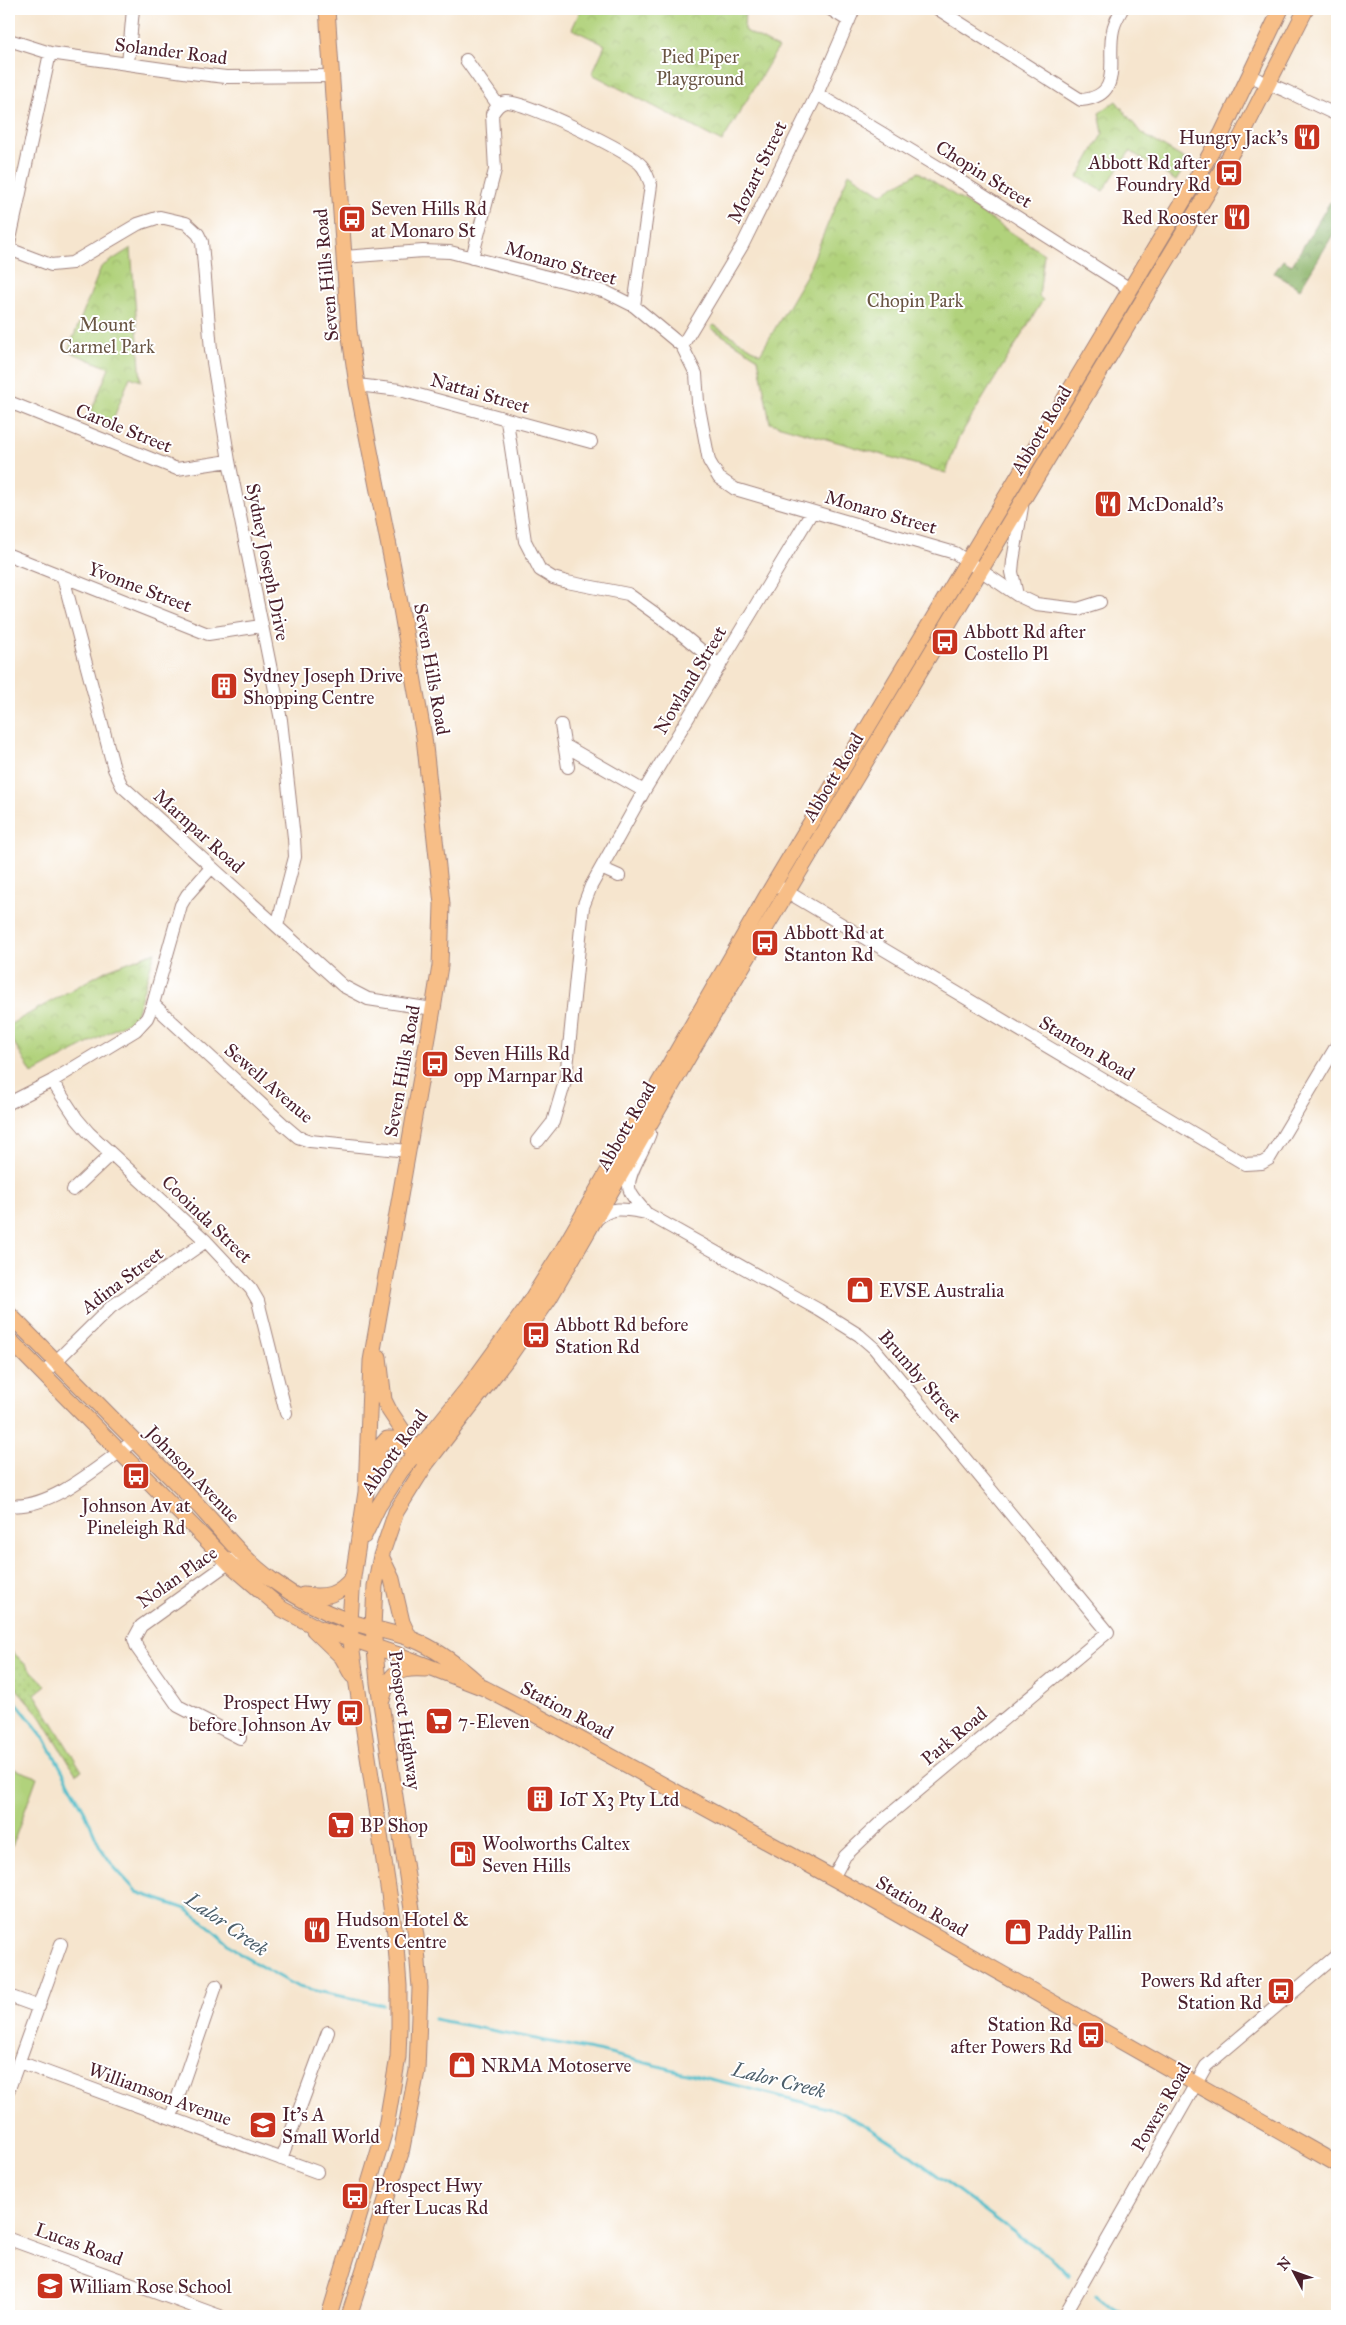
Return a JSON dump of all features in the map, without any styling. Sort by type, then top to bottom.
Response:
[{"type":"main road","name":"Seven Hills Road","points":[[327,9],[349,330],[357,385],[398,592],[425,746],[442,904],[440,966],[371,1362],[366,1492],[353,1577],[350,1621],[351,1638]]},
{"type":"main road","name":"Abbott Road","points":[[356,1556],[386,1492],[416,1451],[471,1384],[519,1318],[562,1251],[774,884],[1222,133],[1281,9]]},
{"type":"main road","name":"Abbott Road","points":[[381,1556],[396,1512],[426,1464],[527,1332],[549,1299],[788,891],[1241,137],[1270,84],[1306,9]]},
{"type":"main road","name":"Johnson Avenue","points":[[9,1314],[196,1504],[258,1590],[297,1618],[316,1627],[374,1647]]},
{"type":"main road","name":"Seven Hills Road","points":[[377,1336],[384,1400],[426,1464]]},
{"type":"main road","name":"Johnson Avenue","points":[[9,1339],[120,1451],[235,1559],[294,1594],[350,1621],[373,1627]]},
{"type":"main road","points":[[366,1492],[382,1442],[386,1439],[395,1439],[416,1451]]},
{"type":"main road","points":[[373,1627],[376,1586],[381,1556]]},
{"type":"main road","points":[[381,1556],[392,1579],[402,1622],[410,1639]]},
{"type":"main road","points":[[294,1594],[320,1597],[335,1594],[353,1577]]},
{"type":"main road","points":[[297,1618],[334,1647],[342,1657],[359,1688]]},
{"type":"main road","name":"Station Road","points":[[373,1627],[410,1639],[448,1659],[484,1688]]},
{"type":"main road","name":"Prospect Highway","points":[[349,2316],[405,2134],[417,2071],[419,2043],[420,1988],[416,1936],[374,1647],[373,1627]]},
{"type":"main road","points":[[329,2316],[386,2127],[398,2058],[399,2028],[400,1986],[395,1933],[351,1638]]},
{"type":"main road","name":"Station Road","points":[[374,1647],[484,1688],[833,1878],[1337,2164]]},
{"type":"main road","points":[[382,1702],[387,1684],[395,1673],[410,1668],[436,1670]]},
{"type":"street","points":[[128,64],[133,9]]},
{"type":"street","points":[[830,9],[849,21]]},
{"type":"street","name":"Mozart Street","points":[[682,346],[742,246],[816,94],[854,9]]},
{"type":"street","points":[[938,9],[1081,100],[1095,98],[1109,86],[1112,72],[1113,29],[1122,9]]},
{"type":"street","name":"Solander Road","points":[[9,40],[50,53],[226,77],[331,76]]},
{"type":"street","points":[[9,244],[50,53]]},
{"type":"street","points":[[466,60],[498,105]]},
{"type":"street","points":[[1250,76],[1337,116]]},
{"type":"street","name":"Chopin Street","points":[[816,94],[943,170],[1130,289]]},
{"type":"street","points":[[472,258],[495,170],[492,114],[498,105],[506,102],[518,103],[545,114],[630,156],[646,173],[651,185],[634,306]]},
{"type":"street","name":"Sydney Joseph Drive","points":[[9,249],[51,265],[63,265],[82,259],[147,220],[160,217],[178,220],[192,227],[202,242],[210,350],[229,461],[281,720],[294,838],[295,857],[277,926]]},
{"type":"street","name":"Monaro Street","points":[[344,257],[423,251],[450,252],[606,292],[634,306],[682,346],[696,374],[698,402],[709,461],[719,478],[735,489],[955,552],[981,568],[1017,595],[1036,604],[1078,609],[1100,602]]},
{"type":"street","name":"Nattai Street","points":[[357,385],[400,390],[507,421],[591,442]]},
{"type":"street","name":"Carole Street","points":[[9,402],[177,470],[229,461]]},
{"type":"street","points":[[507,421],[525,541],[540,570],[553,578],[567,582],[628,594],[667,622],[720,666]]},
{"type":"street","points":[[1017,595],[1012,572],[1022,507],[1020,504]]},
{"type":"street","name":"Nowland Street","points":[[538,1141],[553,1122],[566,1078],[583,908],[591,886],[644,791],[812,512]]},
{"type":"street","name":"Yvonne Street","points":[[9,555],[208,634],[261,626]]},
{"type":"street","name":"Marnpar Road","points":[[63,577],[114,768],[122,786],[343,986],[368,999],[433,1009]]},
{"type":"street","points":[[561,725],[568,767]]},
{"type":"street","points":[[564,745],[644,791]]},
{"type":"street","points":[[9,1103],[52,1081],[136,1030],[147,1018],[153,1004],[181,905],[187,895],[211,868]]},
{"type":"street","points":[[602,868],[619,876]]},
{"type":"street","name":"Stanton Road","points":[[774,884],[1245,1164],[1262,1163],[1272,1154],[1337,1045]]},
{"type":"street","name":"Sewell Avenue","points":[[153,1004],[285,1126],[302,1139],[408,1151]]},
{"type":"street","name":"Cooinda Street","points":[[52,1081],[77,1119],[111,1154],[206,1241],[251,1289],[258,1301],[286,1413]]},
{"type":"street","name":"Brumby Street","points":[[646,1213],[628,1186],[632,1172],[646,1144],[653,1119]]},
{"type":"street","points":[[73,1190],[111,1154]]},
{"type":"street","name":"Brumby Street","points":[[593,1224],[606,1212],[614,1209],[646,1213],[819,1310],[859,1335],[874,1348],[1108,1632]]},
{"type":"street","name":"Adina Street","points":[[43,1374],[111,1307],[206,1241]]},
{"type":"street","points":[[9,1506],[30,1505],[50,1498],[134,1441]]},
{"type":"street","name":"Nolan Place","points":[[235,1559],[144,1624],[136,1632],[134,1642],[173,1702],[182,1709],[240,1738]]},
{"type":"street","name":"Park Road","points":[[833,1878],[845,1856],[882,1821],[1108,1632]]},
{"type":"street","points":[[9,2090],[62,1944]]},
{"type":"street","name":"Powers Road","points":[[1064,2316],[1195,2084],[1212,2060],[1337,1955]]},
{"type":"street","points":[[171,2117],[216,1986]]},
{"type":"street","points":[[9,1996],[39,2007]]},
{"type":"street","points":[[281,2159],[328,2032]]},
{"type":"street","name":"Williamson Avenue","points":[[19,2062],[317,2172]]},
{"type":"street","name":"Lucas Road","points":[[9,2239],[220,2316]]},
{"type":"green space","name":"Pied Piper Playground","points":[[581,9],[745,9],[744,30],[778,48],[722,142],[592,74],[605,45],[572,29]]},
{"type":"green space","points":[[1116,101],[1141,133],[1188,161],[1176,181],[1130,151],[1103,191],[1078,177],[1103,133],[1099,113]]},
{"type":"green space","name":"Chopin Park","points":[[919,172],[1044,254],[1039,297],[1043,300],[958,439],[946,473],[770,423],[758,358],[711,328],[714,325],[760,354],[807,274],[849,173],[881,194]]},
{"type":"green space","points":[[1330,202],[1337,206],[1337,228],[1300,289],[1274,273],[1283,260],[1292,265]]},
{"type":"green space","name":"Mount Carmel Park","points":[[131,248],[141,381],[130,377],[110,427],[88,419],[109,368],[68,351],[101,267]]},
{"type":"green space","points":[[155,952],[135,1018],[32,1074],[9,1034],[9,1025],[107,970]]},
{"type":"green space","points":[[9,1648],[46,1685],[35,1694],[82,1771],[76,1774],[41,1717],[9,1680]]},
{"type":"green space","points":[[9,1767],[37,1777],[9,1855]]},
{"type":"waterway","name":"Lalor Creek","points":[[9,1693],[45,1739],[85,1812],[100,1847],[114,1867],[137,1892],[186,1909],[203,1921],[241,1955],[298,1987],[383,2005]]},
{"type":"waterway","name":"Lalor Creek","points":[[434,2019],[602,2052],[835,2110],[863,2124],[899,2147],[1019,2236],[1050,2256],[1069,2276]]},
{"type":"waterway","name":"Lalor Creek","points":[[1095,2294],[1127,2316]]},
{"type":"place","name":"Hungry Jack's","points":[[1307,137]]},
{"type":"place","name":"Abbott Rd after Foundry Rd","points":[[1229,173]]},
{"type":"place","name":"Red Rooster","points":[[1237,217]]},
{"type":"place","name":"Seven Hills Rd at Monaro St","points":[[352,219]]},
{"type":"place","name":"McDonald's","points":[[1108,504]]},
{"type":"place","name":"Abbott Rd after Costello Pl","points":[[945,642]]},
{"type":"place","name":"Sydney Joseph Drive Shopping Centre","points":[[224,686]]},
{"type":"place","name":"Abbott Rd at Stanton Rd","points":[[765,943]]},
{"type":"place","name":"Seven Hills Rd opp Marnpar Rd","points":[[435,1064]]},
{"type":"place","name":"EVSE Australia","points":[[860,1290]]},
{"type":"place","name":"Abbott Rd before Station Rd","points":[[536,1335]]},
{"type":"place","name":"Johnson Av at Pineleigh Rd","points":[[136,1476]]},
{"type":"place","name":"Prospect Hwy before Johnson Av","points":[[350,1713]]},
{"type":"place","name":"7-Eleven","points":[[439,1721]]},
{"type":"place","name":"IoT X3 Pty Ltd","points":[[540,1799]]},
{"type":"place","name":"BP Shop","points":[[341,1825]]},
{"type":"place","name":"Woolworths Caltex Seven Hills","points":[[463,1854]]},
{"type":"place","name":"Hudson Hotel & Events Centre","points":[[317,1930]]},
{"type":"place","name":"Paddy Pallin","points":[[1018,1932]]},
{"type":"place","name":"Powers Rd after Station Rd","points":[[1281,1991]]},
{"type":"place","name":"Station Rd after Powers Rd","points":[[1091,2035]]},
{"type":"place","name":"NRMA Motoserve","points":[[462,2065]]},
{"type":"place","name":"It's A Small World","points":[[263,2125]]},
{"type":"place","name":"Prospect Hwy after Lucas Rd","points":[[355,2196]]},
{"type":"place","name":"William Rose School","points":[[50,2286]]}]
